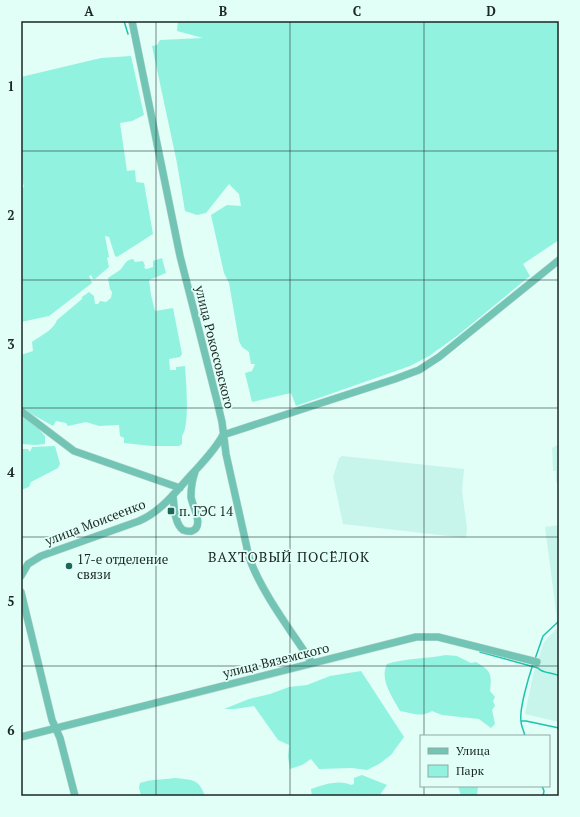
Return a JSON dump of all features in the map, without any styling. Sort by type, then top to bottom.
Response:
[{"type":"street","name":"улица Рокоссовского","points":[[132,21],[180,256],[217,401],[228,462],[251,563],[276,607],[312,663]]},
{"type":"street","points":[[223,435],[419,370],[462,338],[559,260]]},
{"type":"street","points":[[21,411],[74,451],[180,488]]},
{"type":"street","name":"улица Моисеенко","points":[[21,576],[25,567],[36,558],[144,518],[157,510],[180,488],[214,449],[223,435]]},
{"type":"street","points":[[173,494],[179,524],[185,531],[193,530],[197,527],[198,522],[191,496],[195,470]]},
{"type":"street","points":[[21,592],[44,691],[55,728],[60,738],[75,796]]},
{"type":"street","name":"улица Вяземского","points":[[21,737],[403,639],[422,636],[445,639],[537,662]]},
{"type":"shaded area","points":[[559,444],[559,485],[556,482],[556,471],[553,471],[552,448]]},
{"type":"shaded area","points":[[342,456],[464,469],[462,491],[467,528],[466,538],[343,524],[333,477],[339,458]]},
{"type":"shaded area","points":[[559,525],[559,722],[525,714],[533,675],[544,642],[558,627],[545,527]]},
{"type":"green space","points":[[178,21],[559,21],[559,240],[523,264],[530,276],[457,336],[429,356],[410,366],[296,406],[291,393],[252,402],[245,373],[252,371],[255,364],[251,364],[249,352],[242,347],[239,341],[229,283],[224,273],[211,215],[227,205],[241,206],[239,194],[229,184],[206,213],[197,215],[185,211],[177,163],[152,46],[157,45],[160,40],[203,38],[177,31]]},
{"type":"green space","points":[[131,56],[144,115],[132,121],[120,123],[127,171],[135,170],[136,182],[144,183],[153,234],[117,257],[115,256],[109,237],[105,236],[109,257],[107,258],[109,267],[95,279],[93,279],[91,275],[89,276],[92,283],[49,316],[21,322],[21,188],[24,187],[21,175],[21,77],[101,58]]},
{"type":"green space","points":[[162,258],[166,273],[149,280],[155,311],[173,308],[182,354],[180,357],[169,359],[170,370],[176,370],[176,367],[185,366],[187,413],[182,436],[182,444],[179,446],[152,446],[124,443],[124,438],[120,436],[119,425],[99,426],[86,422],[68,426],[66,423],[56,421],[53,426],[21,408],[21,355],[33,351],[32,342],[50,330],[57,320],[89,292],[94,296],[95,304],[98,304],[100,301],[106,302],[111,298],[112,292],[108,278],[120,270],[128,260],[133,259],[135,262],[143,261],[145,266],[144,268],[147,269],[153,267],[153,261]]},
{"type":"green space","points":[[23,416],[34,424],[45,436],[45,444],[21,444],[21,421]]},
{"type":"green space","points":[[55,446],[60,464],[58,468],[31,482],[29,487],[21,490],[21,449],[28,449],[30,452],[32,447]]},
{"type":"green space","points":[[446,655],[457,656],[471,663],[476,662],[488,670],[491,680],[490,691],[495,697],[493,701],[495,706],[492,710],[495,724],[491,728],[479,719],[442,715],[432,711],[420,715],[400,711],[388,689],[386,682],[385,670],[387,664]]},
{"type":"green space","points":[[361,671],[404,737],[391,755],[379,764],[367,770],[352,768],[319,769],[311,759],[302,765],[290,769],[288,757],[289,745],[278,740],[254,706],[224,709],[249,699],[270,694],[289,687],[307,685],[330,676]]},
{"type":"green space","points":[[362,775],[387,785],[381,793],[381,796],[312,796],[311,789],[326,784],[336,783],[346,783],[351,785],[354,784],[354,778]]},
{"type":"green space","points":[[174,778],[194,781],[203,790],[205,796],[141,796],[139,787],[140,783],[152,780]]},
{"type":"green space","points":[[458,787],[478,787],[477,796],[461,796]]},
{"type":"waterway","points":[[124,21],[128,34]]},
{"type":"waterway","points":[[535,659],[543,636],[559,621]]},
{"type":"waterway","points":[[480,652],[538,668],[559,676]]},
{"type":"waterway","points":[[525,735],[521,723],[521,709],[533,664]]},
{"type":"waterway","points":[[521,721],[559,728]]},
{"type":"waterway","points":[[542,787],[544,791],[543,796]]},
{"type":"place","name":"п. ГЭС 14","points":[[171,511]]},
{"type":"place","name":"17-е отделение связи","points":[[69,566]]},
{"type":"district","name":"ВАХТОВЫЙ ПОСЁЛОК","points":[[289,557]]}]
